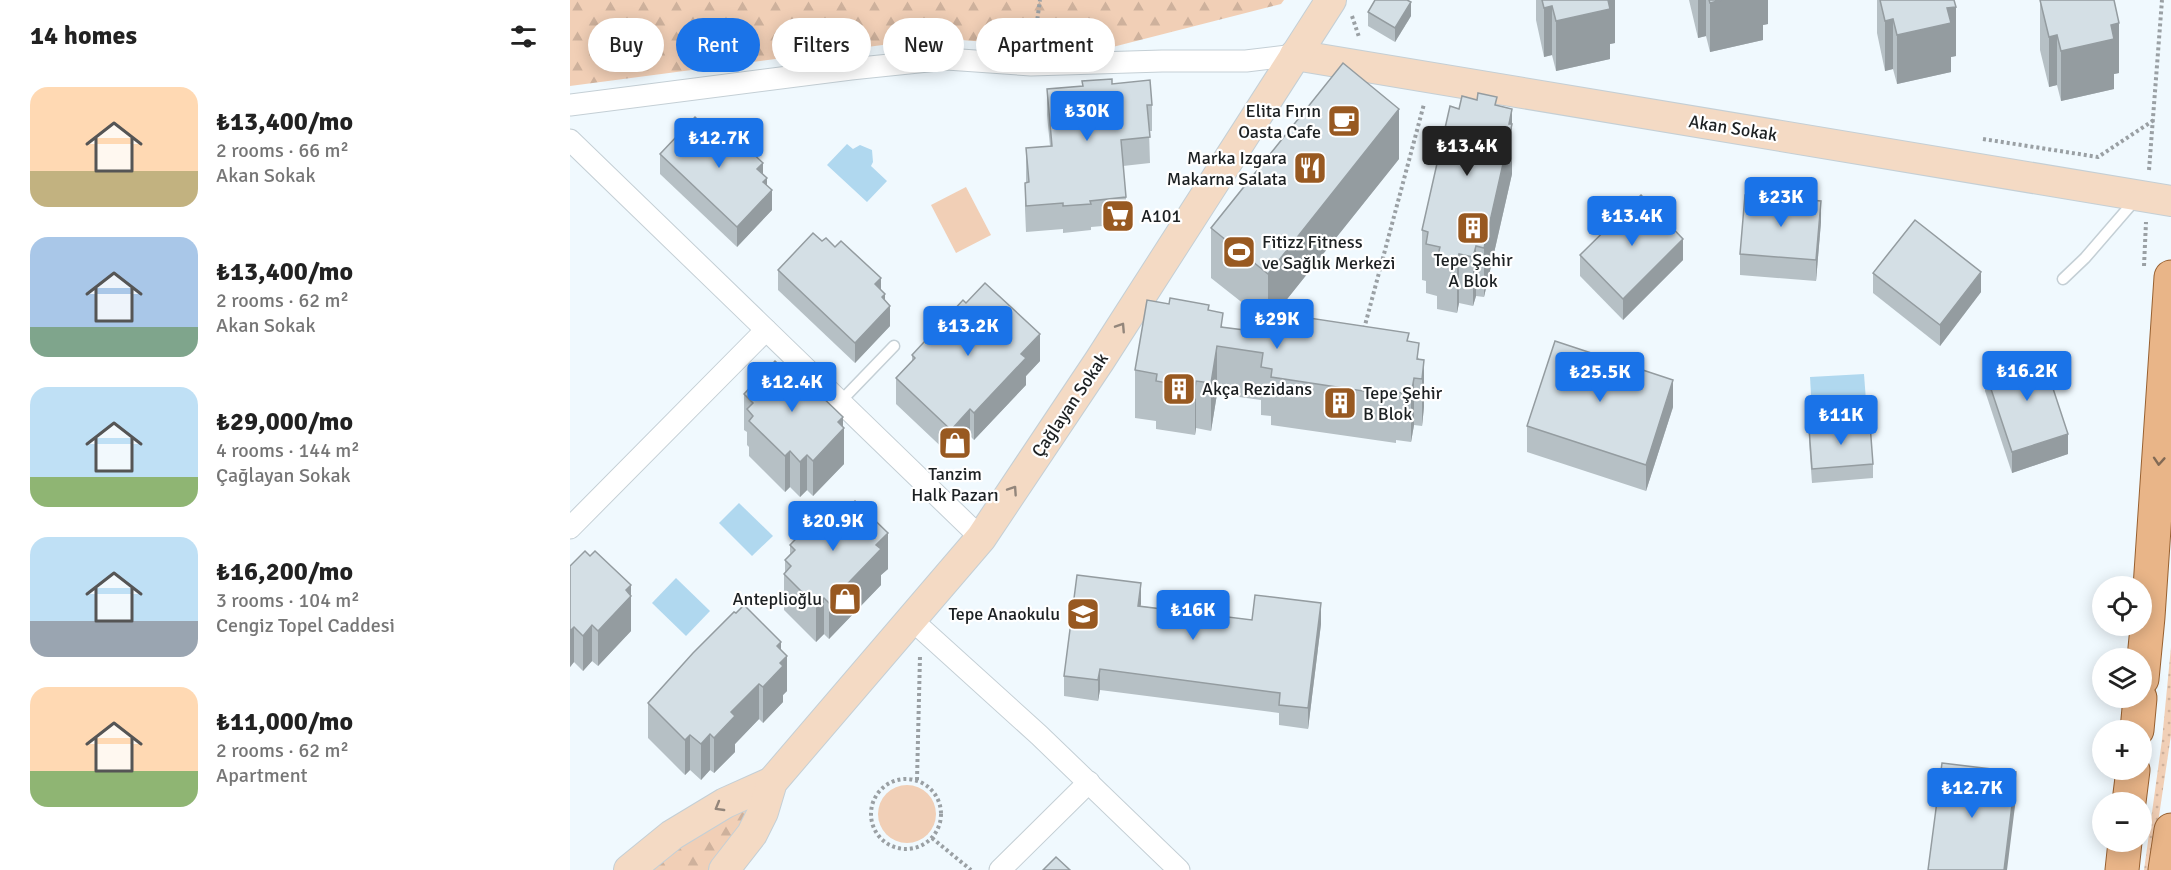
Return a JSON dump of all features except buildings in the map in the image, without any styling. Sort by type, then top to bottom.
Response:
[{"type":"main road","points":[[2145,648],[2171,277]]},
{"type":"main road","points":[[2165,870],[2171,830]]},
{"type":"main road","points":[[2122,870],[2124,852]]},
{"type":"street","name":"Çağlayan Sokak","points":[[772,782],[981,538],[1106,351],[1331,0]]},
{"type":"street","points":[[1115,62],[1246,61],[1295,55]]},
{"type":"street","name":"Akan Sokak","points":[[1295,55],[2171,201]]},
{"type":"street","points":[[570,105],[851,69],[947,59],[976,61]]},
{"type":"street","points":[[570,140],[981,538]]},
{"type":"street","points":[[570,528],[766,330]]},
{"type":"street","points":[[912,620],[1089,782],[1179,870]]},
{"type":"street","points":[[629,870],[672,835],[725,804],[772,782]]},
{"type":"street","points":[[724,870],[752,834],[772,782]]},
{"type":"street","points":[[1000,870],[1089,782]]},
{"type":"lane","points":[[2063,279],[2085,258],[2139,196]]},
{"type":"lane","points":[[840,402],[894,346]]},
{"type":"path","points":[[1038,18],[1040,0]]},
{"type":"path","points":[[1363,334],[1425,100]]},
{"type":"path","points":[[917,780],[920,653]]},
{"type":"path","points":[[898,779],[917,780],[928,786],[936,795],[941,807],[941,819],[932,838],[919,847],[896,848],[879,837],[871,817],[871,807],[880,789],[888,783],[898,779]]},
{"type":"path","points":[[932,838],[971,870]]},
{"type":"green space","points":[[570,0],[1284,0],[1281,4],[1115,46],[1115,18],[976,18],[976,41],[964,40],[964,18],[883,18],[883,45],[871,47],[871,18],[772,18],[772,60],[760,61],[760,18],[676,18],[677,72],[570,86]]},
{"type":"green space","points":[[966,187],[991,235],[956,253],[931,205]]},
{"type":"green space","points":[[2171,647],[2171,735],[2151,870],[2144,870],[2146,852],[2152,852],[2152,812]]},
{"type":"green space","points":[[901,785],[913,785],[928,793],[936,808],[936,820],[928,835],[913,843],[901,843],[886,835],[878,820],[878,808],[886,793]]},
{"type":"green space","points":[[755,802],[714,870],[642,870]]},
{"type":"water","points":[[847,144],[853,149],[860,145],[872,150],[871,166],[887,181],[867,202],[827,165]]},
{"type":"water","points":[[1864,374],[1868,427],[1813,430],[1810,377]]},
{"type":"water","points":[[739,503],[773,536],[752,556],[719,523]]},
{"type":"water","points":[[676,578],[710,611],[686,636],[652,603]]},
{"type":"place","name":"Elita Fırın Oasta Cafe","points":[[1344,121]]},
{"type":"place","name":"Marka Izgara Makarna Salata","points":[[1310,168]]},
{"type":"place","name":"A101","points":[[1118,216]]},
{"type":"place","name":"Tepe Şehir A Blok","points":[[1473,228]]},
{"type":"place","name":"Fitizz Fitness ve Sağlık Merkezi","points":[[1239,252]]},
{"type":"place","name":"Akça Rezidans","points":[[1179,389]]},
{"type":"place","name":"Tepe Şehir B Blok","points":[[1340,403]]},
{"type":"place","name":"Tanzim Halk Pazarı","points":[[955,443]]},
{"type":"place","name":"Anteplioğlu","points":[[845,599]]},
{"type":"place","name":"Tepe Anaokulu","points":[[1083,614]]}]
